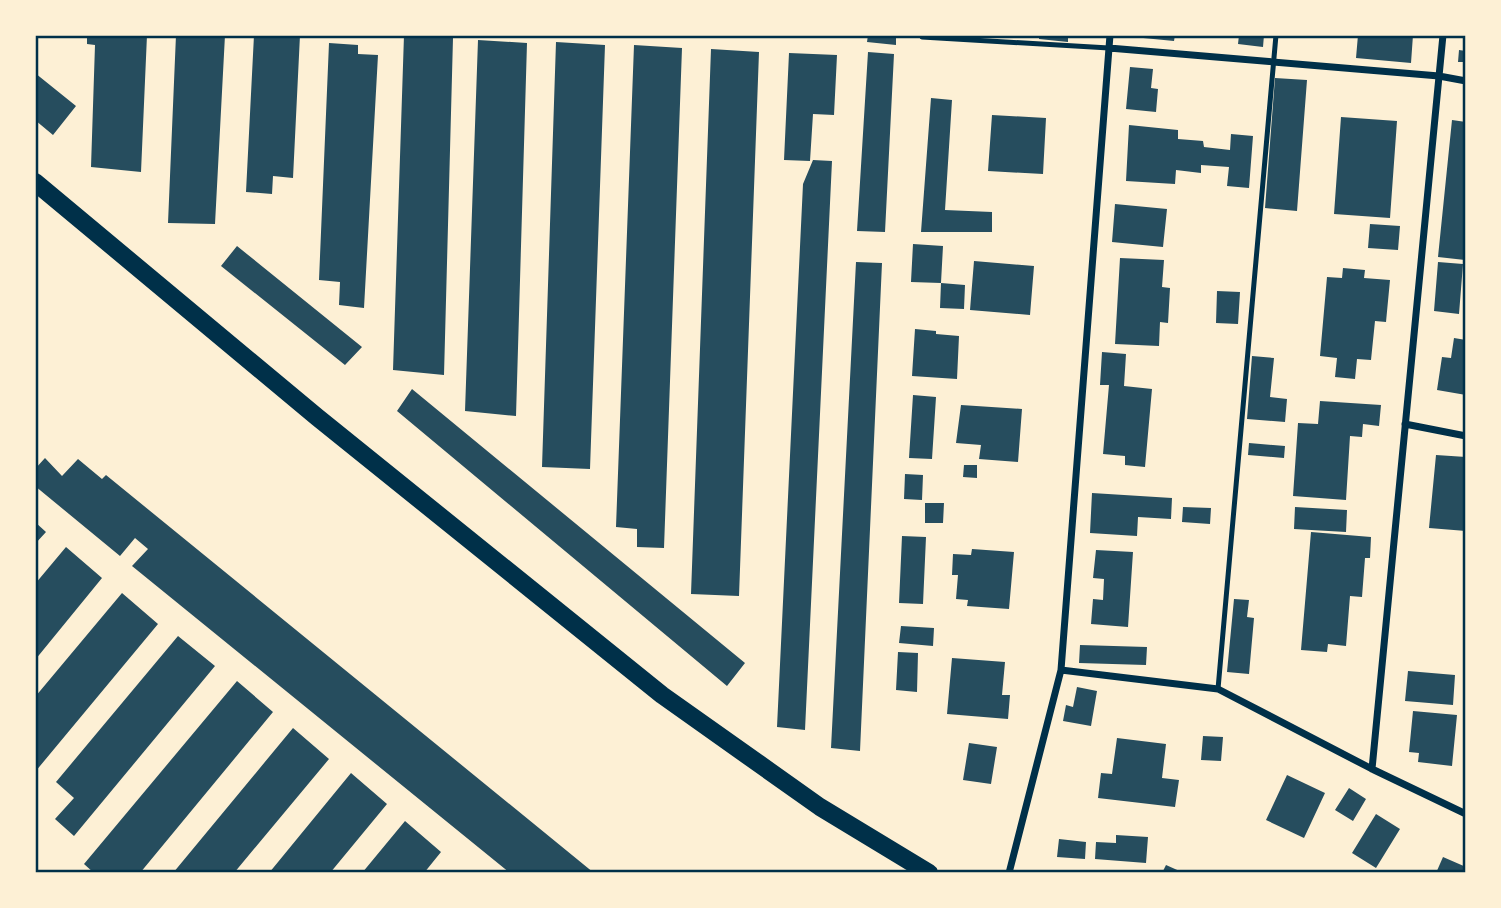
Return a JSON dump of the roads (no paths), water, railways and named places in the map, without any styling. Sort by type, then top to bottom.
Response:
[{"type":"main road","points":[[35,182],[327,426],[662,695],[820,807],[929,873]]},
{"type":"street","points":[[1009,873],[1061,670],[1110,35]]},
{"type":"street","points":[[1372,769],[1443,35]]},
{"type":"street","points":[[1109,48],[1439,76],[1466,81]]},
{"type":"street","points":[[1405,424],[1466,436]]},
{"type":"street","points":[[1061,670],[1218,689],[1372,769],[1466,814]]},
{"type":"lane","points":[[1218,689],[1276,35]]},
{"type":"lane","points":[[922,37],[1109,48]]}]
